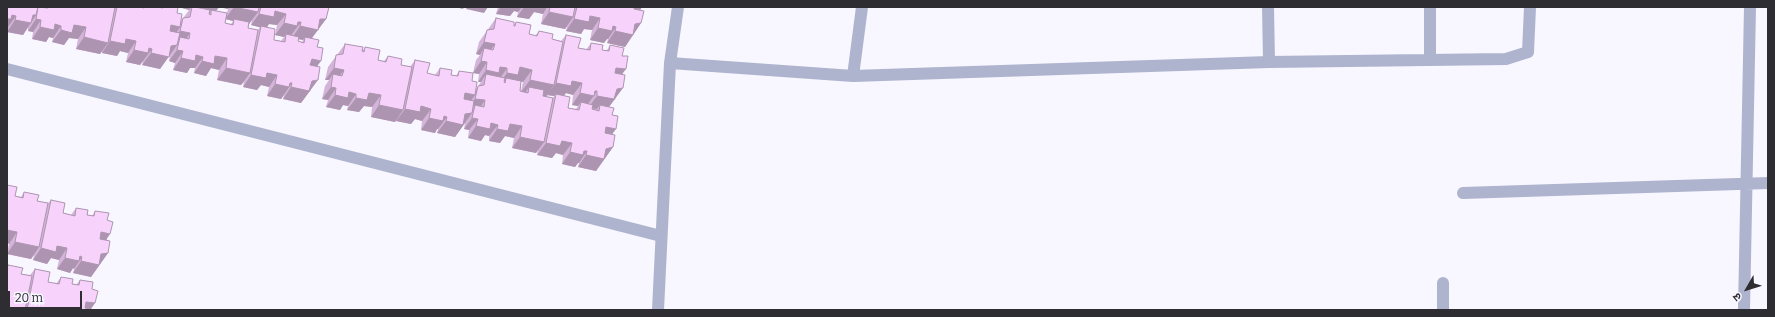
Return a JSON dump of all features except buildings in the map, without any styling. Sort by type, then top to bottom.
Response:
[{"type":"street","points":[[658,310],[670,63],[678,7]]},
{"type":"street","points":[[853,76],[862,7]]},
{"type":"street","points":[[1268,7],[1269,62]]},
{"type":"street","points":[[1430,7],[1430,60]]},
{"type":"street","points":[[670,63],[853,76],[1269,62],[1506,59],[1528,52],[1530,7]]},
{"type":"street","points":[[1744,310],[1750,7]]},
{"type":"street","points":[[7,69],[661,236]]},
{"type":"street","points":[[1463,193],[1768,183]]},
{"type":"street","points":[[1443,283],[1443,310]]}]
